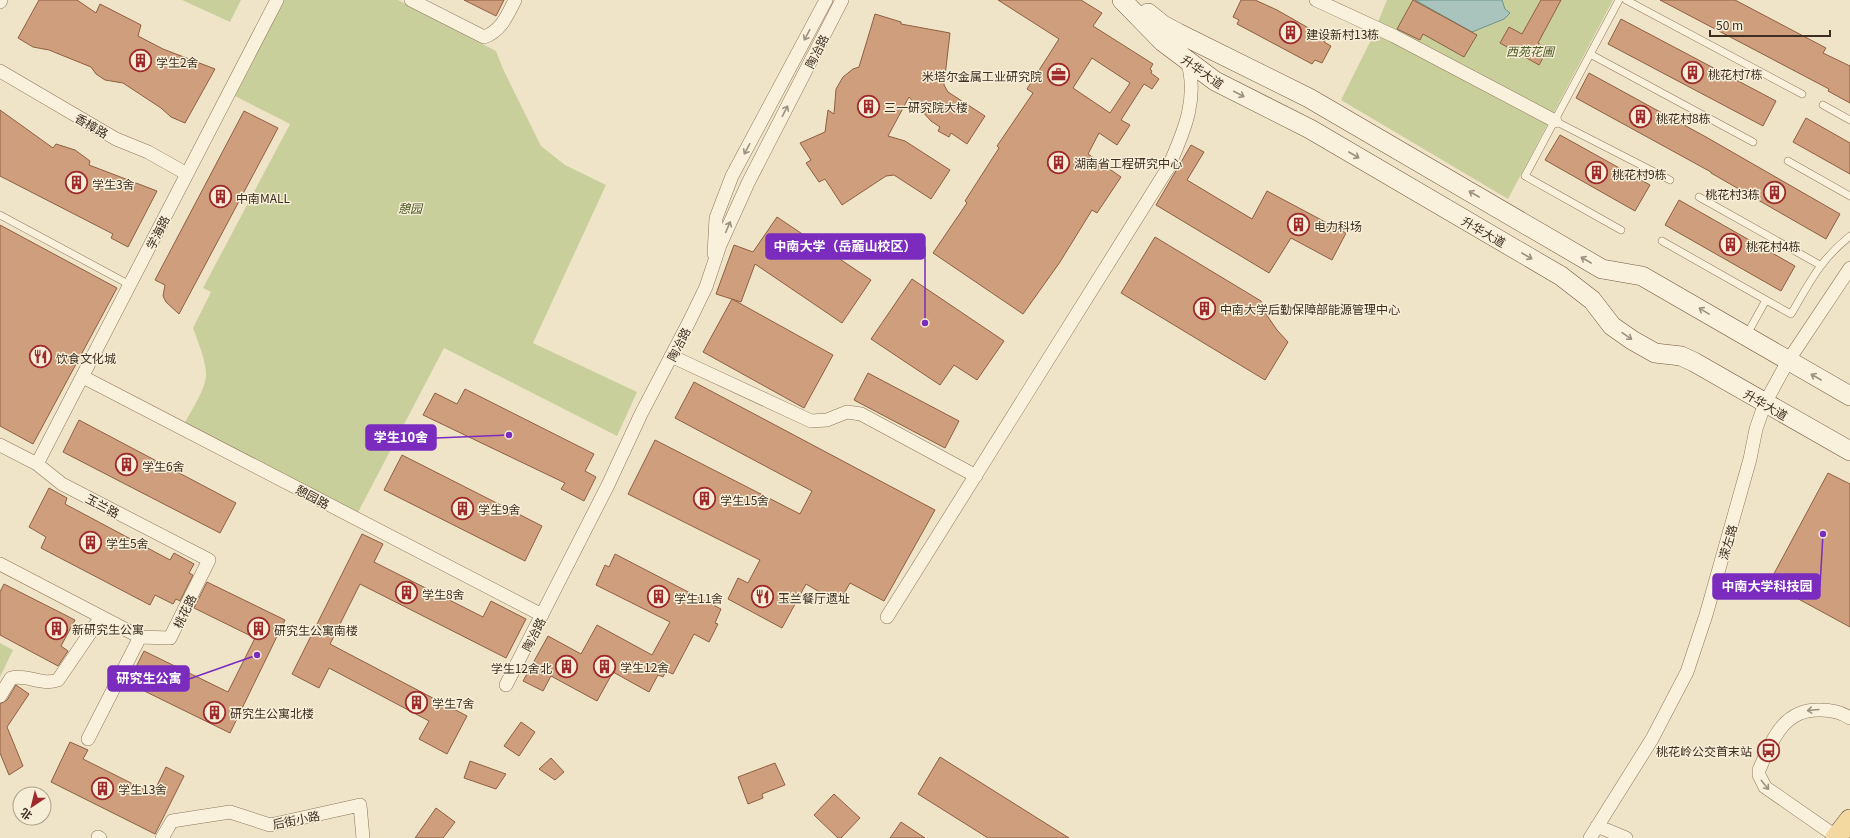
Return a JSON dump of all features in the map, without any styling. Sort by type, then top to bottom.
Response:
[{"type":"main road","points":[[1836,837],[1850,820]]},
{"type":"street","name":"学海路","points":[[37,464],[277,0]]},
{"type":"street","points":[[411,0],[484,37],[493,34],[500,28],[516,0]]},
{"type":"street","points":[[713,263],[716,218],[726,191],[826,0]]},
{"type":"street","name":"陶冶路","points":[[506,685],[608,485],[641,414],[706,287],[713,263],[748,183],[842,0]]},
{"type":"street","name":"升华大道","points":[[1122,0],[1163,42],[1216,81],[1310,129],[1561,276],[1592,300],[1612,326],[1632,340],[1655,353],[1681,356],[1694,362],[1850,451]]},
{"type":"street","name":"升华大道","points":[[1134,0],[1164,25],[1309,98],[1602,269],[1642,276],[1850,396]]},
{"type":"street","points":[[1316,0],[1394,36],[1555,121]]},
{"type":"street","points":[[887,617],[1168,168],[1185,130],[1190,109],[1191,82],[1188,61],[1178,33]]},
{"type":"street","name":"香樟路","points":[[0,71],[116,139],[148,152],[188,174]]},
{"type":"street","name":"溁左路","points":[[1590,838],[1652,739],[1687,672],[1706,615],[1750,459],[1756,429],[1765,403],[1788,361],[1850,268]]},
{"type":"street","points":[[671,356],[811,421],[827,420],[846,412],[861,414],[976,476]]},
{"type":"street","name":"憩园路","points":[[83,377],[542,615]]},
{"type":"street","name":"玉兰路","points":[[0,445],[37,464],[62,484],[208,560]]},
{"type":"street","name":"桃花路","points":[[140,637],[170,638],[208,560]]},
{"type":"street","points":[[0,564],[140,637],[88,740]]},
{"type":"street","points":[[0,696],[11,678],[18,676],[46,682],[58,680],[101,617]]},
{"type":"street","points":[[1836,837],[1765,787],[1759,775],[1759,770],[1777,732],[1787,721],[1799,712],[1832,710],[1850,718]]},
{"type":"street","name":"后街小路","points":[[162,838],[172,821],[230,812],[270,826],[360,805],[363,838]]},
{"type":"street","points":[[1597,826],[1626,838]]},
{"type":"lane","points":[[1619,0],[1525,176],[1621,230]]},
{"type":"lane","points":[[1626,0],[1802,94]]},
{"type":"lane","points":[[1590,54],[1753,142]]},
{"type":"lane","points":[[1823,105],[1850,120]]},
{"type":"lane","points":[[1555,121],[1670,180]]},
{"type":"lane","points":[[1788,161],[1850,196]]},
{"type":"lane","points":[[1699,197],[1820,264]]},
{"type":"lane","points":[[0,215],[130,285]]},
{"type":"lane","points":[[1662,241],[1791,314],[1820,264],[1837,246],[1850,236]]},
{"type":"lane","points":[[1745,336],[1766,300]]},
{"type":"green space","points":[[182,0],[241,0],[230,22]]},
{"type":"green space","name":"憩园","points":[[277,0],[398,0],[496,51],[503,69],[541,146],[565,165],[606,185],[533,343],[637,392],[617,436],[444,348],[355,518],[182,428],[201,393],[206,379],[201,350],[193,328],[211,292],[203,288],[290,124],[229,93]]},
{"type":"green space","name":"西苑花圃","points":[[1387,0],[1613,0],[1508,199],[1341,100],[1369,44]]},
{"type":"green space","points":[[0,643],[13,650],[0,677]]},
{"type":"water","points":[[1415,0],[1502,0],[1505,9],[1510,13],[1504,19],[1472,32]]},
{"type":"building","name":"学生2舍","points":[[39,0],[77,0],[96,13],[100,4],[141,25],[138,36],[163,49],[215,69],[185,123],[171,117],[161,108],[123,83],[105,80],[96,74],[91,67],[49,50],[33,47],[18,38]]},
{"type":"building","points":[[464,0],[504,0],[496,16]]},
{"type":"building","points":[[998,0],[1081,0],[1102,13],[1093,26],[1153,64],[1150,69],[1152,71],[1151,73],[1159,79],[1152,89],[1144,84],[1121,120],[1130,125],[1117,145],[1099,133],[1088,154],[1121,177],[1097,213],[1092,210],[1060,262],[1023,314],[933,253],[967,203],[965,201],[999,148],[997,146],[1033,93],[1027,89],[1059,39]],"holes":[[[1092,58],[1130,83],[1110,113],[1073,88]]]},
{"type":"building","name":"建设新村13栋","points":[[1241,0],[1255,0],[1277,10],[1326,38],[1324,42],[1331,46],[1322,63],[1315,60],[1312,64],[1237,24],[1239,20],[1233,17]]},
{"type":"building","points":[[1413,0],[1477,35],[1464,57],[1423,34],[1420,40],[1397,29]]},
{"type":"building","points":[[1541,0],[1561,0],[1538,43],[1548,49],[1539,65],[1500,43],[1509,27],[1522,34]]},
{"type":"building","points":[[1660,0],[1735,0],[1826,48],[1823,53],[1850,66],[1850,103],[1828,91],[1829,89]]},
{"type":"building","name":"三一研究院大楼","points":[[875,14],[901,22],[901,24],[950,33],[944,85],[948,92],[985,116],[967,144],[951,133],[949,137],[938,131],[940,127],[931,121],[909,97],[888,136],[905,141],[950,170],[931,199],[894,175],[886,176],[842,205],[825,179],[819,182],[806,163],[811,160],[800,143],[825,132],[828,110],[834,114],[836,89],[843,77],[853,69],[859,67]]},
{"type":"building","name":"桃花村7栋","points":[[1621,19],[1776,101],[1763,126],[1608,44]]},
{"type":"building","points":[[1589,73],[1706,137],[1840,214],[1826,239],[1711,172],[1576,98]]},
{"type":"building","name":"学生3舍","points":[[0,110],[53,148],[56,144],[75,150],[90,161],[89,165],[157,191],[128,247],[111,238],[113,234],[0,176]]},
{"type":"building","name":"中南MALL","points":[[244,111],[278,128],[179,314],[166,302],[163,296],[165,285],[155,280]]},
{"type":"building","points":[[1806,118],[1850,143],[1850,174],[1793,142]]},
{"type":"building","name":"桃花村9栋","points":[[1560,135],[1650,185],[1635,211],[1545,160]]},
{"type":"building","points":[[1191,145],[1204,152],[1187,180],[1252,219],[1267,191],[1346,233],[1332,260],[1291,238],[1269,273],[1156,205]]},
{"type":"building","name":"桃花村4栋","points":[[1679,200],[1795,266],[1781,291],[1665,225]]},
{"type":"building","points":[[777,217],[871,280],[842,323],[755,264],[741,302],[716,294],[734,245],[753,252]]},
{"type":"building","name":"饮食文化城","points":[[0,225],[117,288],[33,444],[0,426]]},
{"type":"building","name":"中南大学后勤保障部能源管理中心","points":[[1155,237],[1261,301],[1266,314],[1277,330],[1288,342],[1265,380],[1121,293]]},
{"type":"building","points":[[912,279],[1004,341],[977,380],[954,365],[940,385],[871,339]]},
{"type":"building","points":[[732,299],[833,355],[804,408],[703,352]]},
{"type":"building","points":[[868,373],[959,421],[945,448],[854,400]]},
{"type":"building","points":[[694,382],[935,510],[884,601],[850,583],[842,597],[823,594],[806,584],[782,628],[728,599],[738,578],[748,583],[760,560],[628,494],[655,440],[800,514],[812,491],[675,418]]},
{"type":"building","points":[[465,389],[594,454],[585,471],[596,477],[584,501],[561,489],[565,483],[423,415],[435,393],[457,404]]},
{"type":"building","name":"学生6舍","points":[[79,420],[236,503],[220,533],[63,452]]},
{"type":"building","name":"学生9舍","points":[[402,455],[542,526],[525,561],[384,490]]},
{"type":"building","points":[[1828,473],[1850,484],[1850,627],[1769,583]]},
{"type":"building","name":"学生5舍","points":[[49,488],[67,498],[65,504],[170,560],[174,553],[194,564],[189,573],[193,575],[180,601],[176,599],[173,604],[155,595],[150,605],[41,548],[46,537],[29,527]]},
{"type":"building","points":[[362,534],[383,544],[374,562],[483,617],[491,601],[526,619],[506,658],[360,584],[330,644],[467,716],[447,754],[419,739],[429,721],[329,668],[319,688],[292,674]]},
{"type":"building","points":[[615,554],[721,609],[715,623],[718,624],[709,642],[694,634],[673,674],[666,671],[663,677],[658,675],[649,692],[613,672],[597,701],[551,676],[543,691],[523,681],[548,636],[581,654],[597,625],[652,655],[670,622],[596,585],[605,565],[609,567]]},
{"type":"building","name":"研究生公寓北楼","points":[[207,582],[285,620],[230,733],[128,683],[144,651],[228,692],[255,638],[194,608]]},
{"type":"building","name":"新研究生公寓","points":[[4,584],[75,620],[61,646],[68,651],[58,666],[0,635],[0,592]]},
{"type":"building","points":[[16,685],[29,694],[7,727],[23,766],[9,775],[0,753],[0,704],[7,700]]},
{"type":"building","points":[[521,722],[535,732],[519,756],[504,746]]},
{"type":"building","name":"学生13舍","points":[[70,742],[88,750],[83,759],[153,794],[166,767],[184,776],[155,834],[51,782]]},
{"type":"building","points":[[940,757],[1069,838],[988,838],[918,794]]},
{"type":"building","points":[[551,758],[564,772],[555,780],[539,769]]},
{"type":"building","points":[[470,761],[506,774],[496,789],[464,778]]},
{"type":"building","points":[[775,763],[785,785],[762,794],[763,798],[748,804],[738,777]]},
{"type":"building","points":[[834,794],[860,818],[841,838],[838,838],[814,815]]},
{"type":"building","points":[[436,808],[455,822],[443,838],[415,838]]},
{"type":"building","points":[[901,822],[925,838],[890,838]]},
{"type":"place","name":"建设新村13栋","points":[[1290,33]]},
{"type":"place","name":"学生2舍","points":[[141,61]]},
{"type":"place","name":"桃花村7栋","points":[[1692,73]]},
{"type":"place","name":"米塔尔金属工业研究院","points":[[1058,75]]},
{"type":"place","name":"三一研究院大楼","points":[[869,106]]},
{"type":"place","name":"桃花村8栋","points":[[1641,117]]},
{"type":"place","name":"湖南省工程研究中心","points":[[1059,162]]},
{"type":"place","name":"桃花村9栋","points":[[1597,173]]},
{"type":"place","name":"学生3舍","points":[[76,183]]},
{"type":"place","name":"桃花村3栋","points":[[1775,193]]},
{"type":"place","name":"中南MALL","points":[[220,197]]},
{"type":"place","name":"电力科场","points":[[1299,225]]},
{"type":"place","name":"桃花村4栋","points":[[1730,245]]},
{"type":"place","name":"中南大学后勤保障部能源管理中心","points":[[1204,308]]},
{"type":"place","name":"中南大学（岳麓山校区）","points":[[925,323]]},
{"type":"place","name":"饮食文化城","points":[[40,357]]},
{"type":"place","name":"学生10舍","points":[[509,435]]},
{"type":"place","name":"学生6舍","points":[[126,465]]},
{"type":"place","name":"学生15舍","points":[[704,499]]},
{"type":"place","name":"学生9舍","points":[[463,508]]},
{"type":"place","name":"中南大学科技园","points":[[1823,534]]},
{"type":"place","name":"学生5舍","points":[[90,542]]},
{"type":"place","name":"学生8舍","points":[[406,593]]},
{"type":"place","name":"学生11舍","points":[[659,597]]},
{"type":"place","name":"玉兰餐厅遗址","points":[[763,597]]},
{"type":"place","name":"新研究生公寓","points":[[56,628]]},
{"type":"place","name":"研究生公寓南楼","points":[[259,629]]},
{"type":"place","name":"研究生公寓","points":[[257,655]]},
{"type":"place","name":"学生12舍","points":[[604,666]]},
{"type":"place","name":"学生12舍北","points":[[567,667]]},
{"type":"place","name":"学生7舍","points":[[416,702]]},
{"type":"place","name":"研究生公寓北楼","points":[[214,712]]},
{"type":"place","name":"桃花岭公交首末站","points":[[1768,750]]},
{"type":"place","name":"学生13舍","points":[[102,788]]}]
